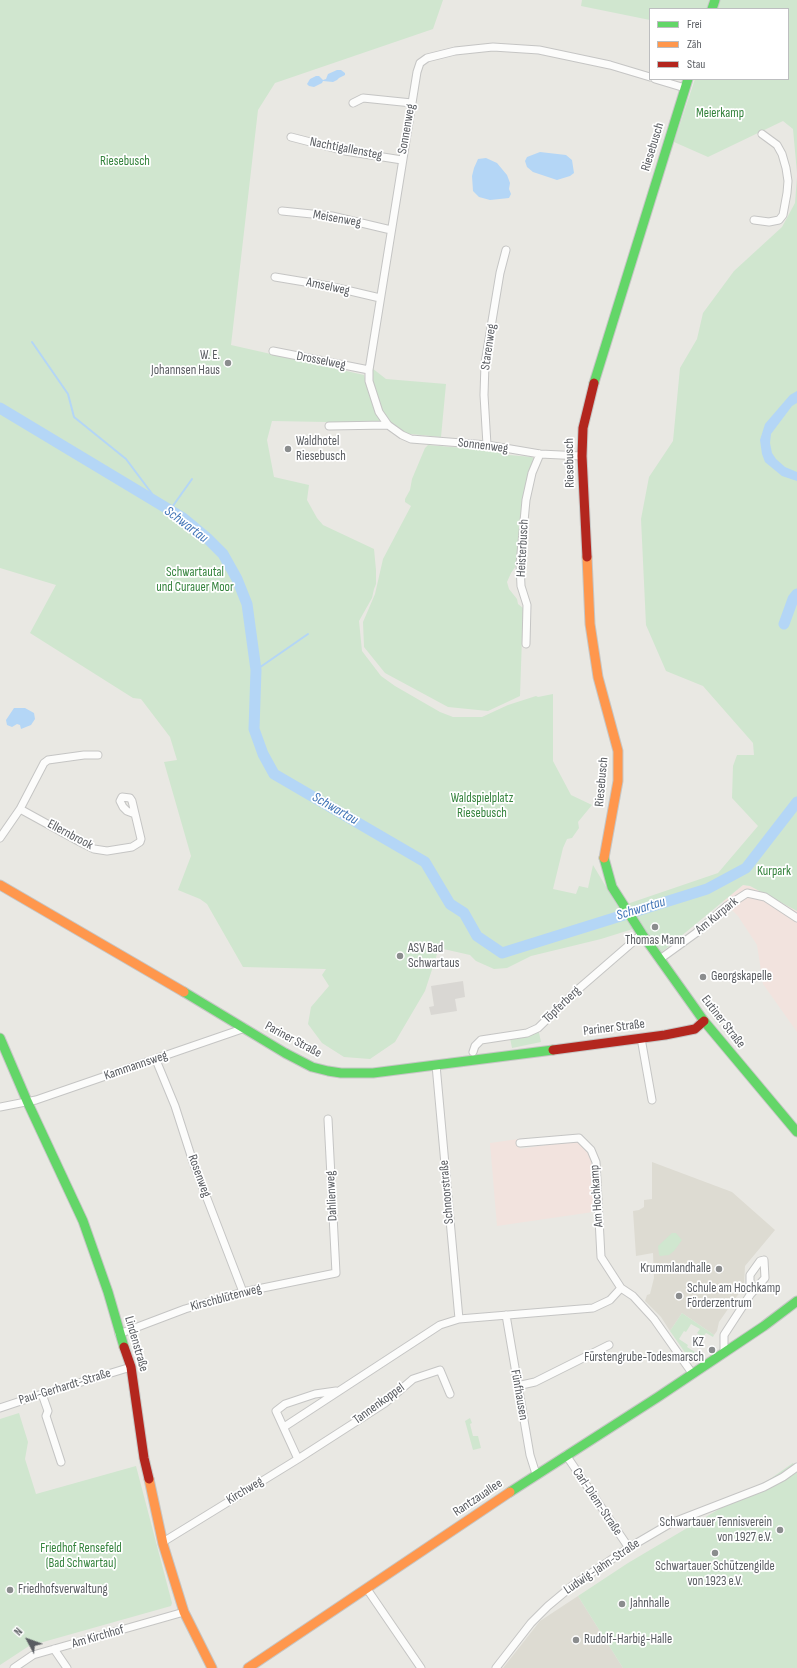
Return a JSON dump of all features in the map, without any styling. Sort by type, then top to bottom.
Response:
[{"type":"main road","name":"Riesebusch","points":[[604,858],[618,781],[618,751],[598,677],[590,624],[582,456],[583,428],[588,404],[688,80]]},
{"type":"main road","name":"Eutiner Straße","points":[[604,858],[612,887],[642,934],[704,1022],[797,1132]]},
{"type":"main road","name":"Pariner Straße","points":[[0,886],[245,1028],[285,1053],[312,1067],[328,1071],[341,1073],[368,1073],[436,1065],[641,1038],[695,1029],[704,1022]]},
{"type":"main road","name":"Lindenstraße","points":[[0,1038],[27,1101],[83,1221],[108,1292],[119,1334],[131,1368],[144,1458],[163,1542],[184,1612],[212,1668]]},
{"type":"main road","name":"Rantzauallee","points":[[248,1668],[536,1474],[764,1326],[797,1301]]},
{"type":"street","name":"Sonnenweg","points":[[582,456],[540,454],[486,445],[411,439],[402,435],[388,425],[379,412],[369,381],[369,370],[416,72],[420,63],[426,58],[455,51],[493,47],[539,50],[610,65],[649,77]]},
{"type":"street","points":[[658,80],[685,88]]},
{"type":"street","points":[[353,103],[363,98],[412,103]]},
{"type":"street","points":[[754,220],[769,222],[779,220],[783,215],[788,181],[782,154],[777,145],[762,134]]},
{"type":"street","name":"Nachtigallensteg","points":[[291,138],[345,151],[402,160]]},
{"type":"street","name":"Meisenweg","points":[[282,210],[332,216],[391,230]]},
{"type":"street","name":"Starenweg","points":[[486,445],[484,395],[485,363],[500,273],[506,250]]},
{"type":"street","name":"Amselweg","points":[[275,277],[329,286],[380,298]]},
{"type":"street","name":"Drosselweg","points":[[273,351],[369,370]]},
{"type":"street","points":[[329,426],[388,425]]},
{"type":"street","name":"Heisterbusch","points":[[526,644],[527,605],[521,586],[520,564],[526,500],[532,473],[540,454]]},
{"type":"street","points":[[0,838],[20,808],[44,763],[48,760],[84,755],[98,755]]},
{"type":"street","name":"Ellernbrook","points":[[20,808],[80,842],[94,849],[106,851],[132,847],[140,842],[135,814]]},
{"type":"street","name":"Am Kurpark","points":[[660,959],[696,933],[730,904],[747,894],[765,897],[797,918]]},
{"type":"street","name":"Töpferberg","points":[[473,1052],[475,1046],[481,1040],[527,1033],[538,1028],[575,992],[642,934]]},
{"type":"street","name":"Kammannsweg","points":[[0,1107],[27,1101],[156,1060],[245,1028]]},
{"type":"street","points":[[641,1038],[652,1100]]},
{"type":"street","name":"Rosenweg","points":[[156,1060],[175,1106],[193,1162],[244,1292]]},
{"type":"street","name":"Schnoorstraße","points":[[436,1065],[459,1319]]},
{"type":"street","name":"Dahlienweg","points":[[328,1119],[336,1273]]},
{"type":"street","name":"Am Hochkamp","points":[[520,1143],[579,1138],[591,1150],[596,1162],[601,1257],[621,1288],[633,1296],[654,1319],[692,1373]]},
{"type":"street","name":"Kirschblütenweg","points":[[119,1334],[185,1309],[244,1292],[336,1273]]},
{"type":"street","points":[[284,1427],[440,1325],[459,1319],[593,1308],[610,1300],[621,1288]]},
{"type":"street","points":[[724,1352],[724,1335],[750,1295]]},
{"type":"street","name":"Fünfhausen","points":[[506,1315],[530,1455],[536,1474]]},
{"type":"street","points":[[518,1386],[534,1382],[610,1345]]},
{"type":"street","name":"Paul-Gerhardt-Straße","points":[[0,1408],[131,1368]]},
{"type":"street","name":"Tannenkoppel","points":[[298,1459],[385,1403],[413,1379],[440,1370],[450,1394]]},
{"type":"street","points":[[298,1459],[276,1411],[285,1404],[315,1394],[338,1391]]},
{"type":"street","points":[[42,1394],[48,1411],[46,1416],[61,1462]]},
{"type":"street","name":"Carl-Diem-Straße","points":[[566,1455],[628,1548]]},
{"type":"street","name":"Kirchweg","points":[[163,1542],[298,1459]]},
{"type":"street","name":"Ludwig-Jahn-Straße","points":[[496,1668],[526,1629],[548,1606],[572,1586],[628,1548],[671,1523],[748,1494],[782,1477],[797,1467]]},
{"type":"street","points":[[367,1588],[422,1668]]},
{"type":"street","name":"Am Kirchhof","points":[[14,1668],[33,1655],[184,1612]]},
{"type":"street","points":[[54,1649],[67,1668]]},
{"type":"shaded area","points":[[743,885],[750,886],[797,911],[797,1032],[763,984],[757,945],[738,916],[723,901]]},
{"type":"shaded area","points":[[463,981],[465,997],[455,999],[457,1011],[431,1015],[429,1007],[434,1006],[431,986]]},
{"type":"shaded area","points":[[518,1139],[520,1149],[578,1140],[589,1154],[591,1161],[593,1172],[593,1212],[497,1226],[490,1143]]},
{"type":"shaded area","points":[[652,1162],[732,1192],[775,1230],[745,1266],[744,1286],[719,1322],[717,1331],[714,1335],[682,1313],[670,1331],[661,1317],[645,1301],[647,1295],[650,1294],[654,1278],[653,1253],[636,1256],[633,1211],[644,1207],[644,1200],[652,1199]]},
{"type":"shaded area","points":[[578,1596],[623,1668],[503,1668],[540,1621]]},
{"type":"green space","name":"Schwartautal und Curauer Moor","points":[[0,0],[443,0],[433,29],[275,83],[258,110],[231,345],[364,375],[370,397],[381,423],[272,421],[267,440],[274,477],[309,485],[307,500],[317,518],[323,525],[374,549],[376,584],[372,598],[359,621],[362,651],[381,676],[395,686],[440,712],[453,717],[482,717],[508,705],[536,696],[538,697],[553,694],[553,761],[571,795],[592,805],[578,822],[579,828],[572,838],[567,839],[563,848],[553,889],[576,894],[579,886],[588,888],[593,865],[620,910],[630,903],[718,873],[758,826],[732,798],[733,766],[737,755],[754,755],[753,743],[703,686],[666,671],[646,625],[641,519],[649,477],[673,441],[680,368],[697,339],[703,313],[734,271],[782,227],[795,203],[797,177],[797,911],[750,886],[743,885],[657,956],[636,928],[601,939],[531,956],[507,968],[494,969],[476,961],[470,955],[439,948],[425,991],[395,1042],[370,1059],[344,1057],[322,1043],[308,1024],[311,1007],[329,986],[322,975],[326,969],[243,967],[207,904],[200,899],[178,890],[191,856],[164,762],[177,760],[170,737],[141,699],[133,698],[30,633],[56,585],[0,568]]},
{"type":"green space","points":[[582,0],[710,0],[707,8],[649,8],[649,20],[581,6]]},
{"type":"green space","name":"Meierkamp","points":[[720,0],[797,0],[797,173],[793,129],[783,121],[708,157],[674,142],[695,80],[789,80],[789,8],[717,8]]},
{"type":"green space","points":[[372,368],[386,379],[446,384],[441,437],[408,435],[389,424],[381,411],[372,380]]},
{"type":"green space","points":[[428,445],[487,450],[509,455],[532,457],[534,459],[522,501],[518,563],[507,582],[509,589],[517,599],[518,604],[523,608],[520,696],[488,711],[448,707],[385,673],[364,647],[363,622],[375,594],[383,559],[411,506],[405,502],[405,499],[410,490],[412,479],[425,448]]},
{"type":"green space","points":[[538,1028],[541,1042],[512,1048],[510,1038]]},
{"type":"green space","points":[[672,1233],[676,1233],[682,1240],[669,1255],[660,1256],[658,1246]]},
{"type":"green space","points":[[682,1313],[714,1335],[713,1337],[706,1333],[703,1337],[697,1333],[700,1329],[691,1324],[686,1332],[684,1331],[679,1339],[688,1345],[687,1347],[700,1355],[697,1357],[693,1358],[686,1354],[670,1331]]},
{"type":"green space","name":"Friedhof Rensefeld (Bad Schwartau)","points":[[19,1413],[28,1442],[25,1459],[36,1494],[136,1466],[172,1603],[171,1606],[29,1646],[0,1665],[0,1419]]},
{"type":"green space","points":[[470,1418],[473,1436],[478,1436],[481,1448],[473,1450],[465,1421]]},
{"type":"green space","points":[[793,1463],[797,1469],[797,1668],[623,1668],[578,1596],[628,1563],[770,1479]]},
{"type":"water","points":[[341,70],[345,73],[345,75],[333,82],[323,81],[314,87],[307,84],[310,79],[316,76],[319,76],[323,80],[326,79],[328,74]]},
{"type":"water","points":[[540,152],[566,155],[572,160],[574,173],[570,176],[557,180],[533,172],[527,167],[525,161],[527,157]]},
{"type":"water","points":[[486,158],[497,163],[507,175],[510,183],[509,189],[511,194],[509,198],[490,200],[479,197],[473,191],[472,176],[474,168],[478,159]]},
{"type":"water","points":[[797,391],[797,403],[792,406],[771,434],[770,443],[772,453],[776,459],[785,467],[797,472],[797,481],[782,476],[765,462],[760,440],[765,424],[790,395]]},
{"type":"water","points":[[14,708],[25,708],[34,713],[35,719],[31,725],[21,729],[20,725],[17,724],[12,727],[7,725],[6,720]]},
{"type":"waterway","points":[[32,342],[68,394],[74,417],[126,459],[159,503]]},
{"type":"waterway","name":"Schwartau","points":[[0,408],[183,518],[223,554],[237,579],[247,604],[256,670],[254,729],[263,754],[274,774],[425,862],[450,904],[464,913],[477,936],[502,953],[707,889],[746,868],[797,802]]},
{"type":"waterway","points":[[170,510],[192,479]]},
{"type":"waterway","points":[[784,624],[793,599],[797,594]]},
{"type":"waterway","points":[[256,670],[308,634]]},
{"type":"traffic: fast","points":[[712,8],[715,0]]},
{"type":"traffic: fast","points":[[594,383],[688,80]]},
{"type":"traffic: fast","points":[[604,858],[612,887],[642,934],[704,1021],[797,1132]]},
{"type":"traffic: fast","points":[[184,992],[285,1053],[312,1067],[328,1071],[341,1073],[373,1073],[553,1050]]},
{"type":"traffic: fast","points":[[0,1038],[27,1101],[83,1221],[108,1292],[124,1347]]},
{"type":"traffic: fast","points":[[510,1492],[658,1397],[764,1326],[797,1301]]},
{"type":"traffic: slow","points":[[587,557],[590,624],[598,677],[618,751],[618,781],[604,858]]},
{"type":"traffic: slow","points":[[0,885],[184,992]]},
{"type":"traffic: slow","points":[[149,1479],[163,1544],[184,1612],[212,1668]]},
{"type":"traffic: slow","points":[[248,1668],[510,1492]]},
{"type":"traffic: jam","points":[[587,557],[582,456],[583,428],[594,383]]},
{"type":"traffic: jam","points":[[553,1050],[665,1035],[695,1029],[704,1021]]},
{"type":"traffic: jam","points":[[124,1347],[131,1367],[144,1458],[149,1479]]},
{"type":"place","name":"W. E. Johannsen Haus","points":[[228,363]]},
{"type":"place","name":"Waldhotel Riesebusch","points":[[288,449]]},
{"type":"place","name":"Thomas Mann","points":[[655,927]]},
{"type":"place","name":"ASV Bad Schwartaus","points":[[400,956]]},
{"type":"place","name":"Georgskapelle","points":[[703,977]]},
{"type":"place","name":"Krummlandhalle","points":[[719,1269]]},
{"type":"place","name":"Schule am Hochkamp Förderzentrum","points":[[679,1296]]},
{"type":"place","name":"KZ Fürstengrube-Todesmarsch","points":[[712,1350]]},
{"type":"place","name":"Schwartauer Tennisverein von 1927 e.V.","points":[[780,1530]]},
{"type":"place","name":"Schwartauer Schützengilde von 1923 e.V.","points":[[715,1553]]},
{"type":"place","name":"Friedhofsverwaltung","points":[[10,1590]]},
{"type":"place","name":"Jahnhalle","points":[[622,1604]]},
{"type":"place","name":"Rudolf-Harbig-Halle","points":[[576,1640]]},
{"type":"park label","name":"Waldspielplatz Riesebusch","points":[[482,806]]},
{"type":"park label","name":"Kurpark","points":[[774,872]]}]
